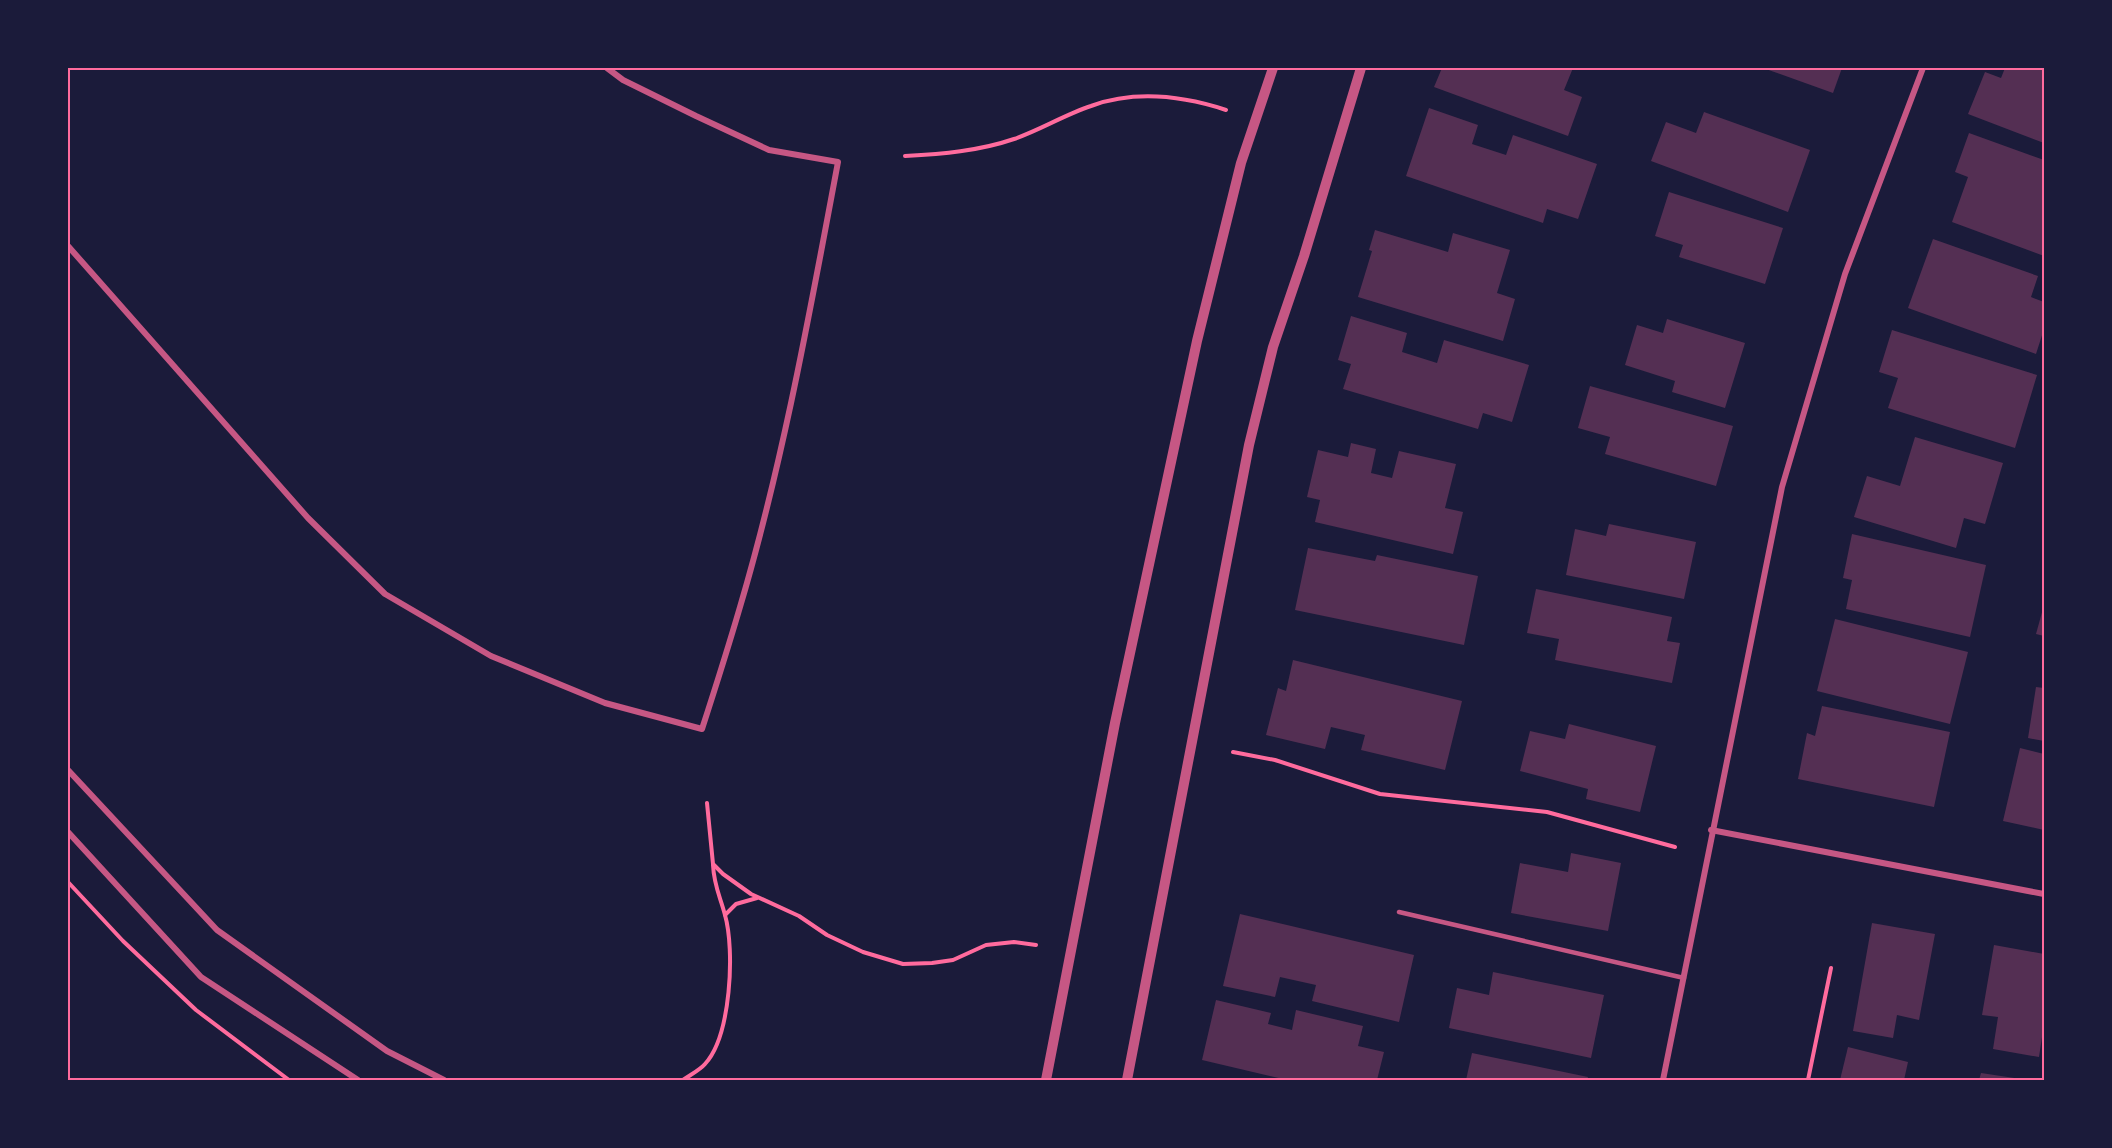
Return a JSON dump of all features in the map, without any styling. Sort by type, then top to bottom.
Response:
[{"type":"street","points":[[68,246],[308,518],[385,594],[491,656],[605,704],[702,729],[741,606],[776,466],[808,321],[838,162],[769,150],[623,80],[607,68]]},
{"type":"street","points":[[1046,1080],[1115,723],[1197,341],[1241,163],[1273,68]]},
{"type":"street","points":[[1126,1080],[1249,445],[1272,347],[1304,256],[1362,68]]},
{"type":"street","points":[[1663,1080],[1782,487],[1845,274],[1923,68]]},
{"type":"street","points":[[68,770],[217,930],[387,1052],[444,1080]]},
{"type":"street","points":[[1712,830],[2044,894]]},
{"type":"street","points":[[68,832],[201,977],[358,1080]]},
{"type":"lane","points":[[1399,912],[1684,978]]},
{"type":"path","points":[[905,156],[970,150],[1015,139],[1091,105],[1125,98],[1191,99],[1226,110]]},
{"type":"path","points":[[1233,752],[1275,760],[1380,794],[1539,811],[1675,847]]},
{"type":"path","points":[[683,1080],[705,1064],[718,1042],[726,1012],[729,946],[725,915],[714,887],[707,803]]},
{"type":"path","points":[[713,864],[723,874],[758,897],[799,916],[836,939],[863,952],[903,964],[953,960],[986,945],[1014,942],[1036,945]]},
{"type":"path","points":[[725,915],[736,904],[758,897]]},
{"type":"path","points":[[1808,1080],[1832,968]]},
{"type":"building","points":[[1442,68],[1573,68],[1564,90],[1582,97],[1568,136],[1434,87]]},
{"type":"building","points":[[1763,68],[1842,68],[1833,93]]},
{"type":"building","points":[[2005,68],[2044,68],[2044,143],[1968,114],[1985,72],[2001,78]]},
{"type":"building","points":[[1429,108],[1478,125],[1472,144],[1506,155],[1513,135],[1597,164],[1578,219],[1547,209],[1543,223],[1406,176]]},
{"type":"building","points":[[1704,112],[1810,150],[1788,212],[1651,161],[1666,122],[1696,133]]},
{"type":"building","points":[[1969,133],[2044,160],[2044,256],[1952,222],[1968,177],[1955,172]]},
{"type":"building","points":[[1669,192],[1783,228],[1765,284],[1679,257],[1683,245],[1655,236]]},
{"type":"building","points":[[1375,230],[1448,252],[1453,233],[1510,250],[1497,293],[1515,299],[1503,341],[1358,297],[1372,251],[1369,250]]},
{"type":"building","points":[[1933,239],[2038,276],[2031,297],[2044,302],[2044,329],[2036,354],[1908,308]]},
{"type":"building","points":[[1351,316],[1407,333],[1402,352],[1437,363],[1444,340],[1529,365],[1512,422],[1483,413],[1478,429],[1343,389],[1351,364],[1338,360]]},
{"type":"building","points":[[1667,319],[1745,343],[1725,408],[1672,392],[1675,381],[1625,365],[1637,325],[1663,333]]},
{"type":"building","points":[[1892,330],[2037,375],[2015,448],[1888,408],[1898,378],[1879,372]]},
{"type":"building","points":[[1590,386],[1733,426],[1716,486],[1605,454],[1610,437],[1578,428]]},
{"type":"building","points":[[1915,437],[2003,463],[1985,524],[1964,518],[1956,548],[1854,517],[1867,476],[1900,486]]},
{"type":"building","points":[[1351,443],[1376,449],[1371,473],[1392,478],[1399,451],[1456,464],[1445,508],[1463,512],[1453,554],[1315,522],[1320,500],[1307,497],[1318,450],[1348,457]]},
{"type":"building","points":[[1609,524],[1696,542],[1684,599],[1566,575],[1575,529],[1606,536]]},
{"type":"building","points":[[1852,534],[1986,565],[1970,637],[1846,609],[1852,580],[1843,578]]},
{"type":"building","points":[[1308,548],[1375,561],[1377,555],[1478,576],[1464,645],[1295,610]]},
{"type":"building","points":[[1536,589],[1672,617],[1667,641],[1680,643],[1672,683],[1555,660],[1559,639],[1527,633]]},
{"type":"building","points":[[2044,605],[2044,636],[2036,634]]},
{"type":"building","points":[[1835,619],[1968,652],[1950,724],[1817,691]]},
{"type":"building","points":[[1293,660],[1462,701],[1445,770],[1361,750],[1365,735],[1331,727],[1325,749],[1266,735],[1278,688],[1286,691]]},
{"type":"building","points":[[2036,687],[2044,688],[2044,741],[2028,738]]},
{"type":"building","points":[[1822,706],[1950,732],[1934,807],[1798,779],[1807,733],[1815,736]]},
{"type":"building","points":[[1569,724],[1656,746],[1640,812],[1586,799],[1588,789],[1520,771],[1530,731],[1565,739]]},
{"type":"building","points":[[2020,748],[2044,754],[2044,830],[2003,821]]},
{"type":"building","points":[[1571,853],[1621,863],[1608,931],[1511,913],[1520,863],[1568,872]]},
{"type":"building","points":[[1240,914],[1414,955],[1399,1022],[1312,1001],[1316,985],[1280,977],[1275,997],[1223,986]]},
{"type":"building","points":[[1872,923],[1935,934],[1919,1020],[1897,1015],[1893,1038],[1853,1031]]},
{"type":"building","points":[[1994,945],[2044,954],[2044,1024],[2039,1057],[1993,1049],[1998,1017],[1982,1015]]},
{"type":"building","points":[[1493,972],[1604,995],[1591,1058],[1449,1028],[1457,988],[1489,995]]},
{"type":"building","points":[[1216,1000],[1271,1013],[1268,1024],[1292,1030],[1296,1010],[1363,1026],[1358,1046],[1384,1052],[1377,1080],[1287,1080],[1202,1060]]},
{"type":"building","points":[[1848,1047],[1908,1062],[1904,1080],[1840,1080]]},
{"type":"building","points":[[1472,1053],[1588,1077],[1587,1080],[1466,1080]]},
{"type":"building","points":[[1981,1073],[2021,1079],[1979,1080]]}]
